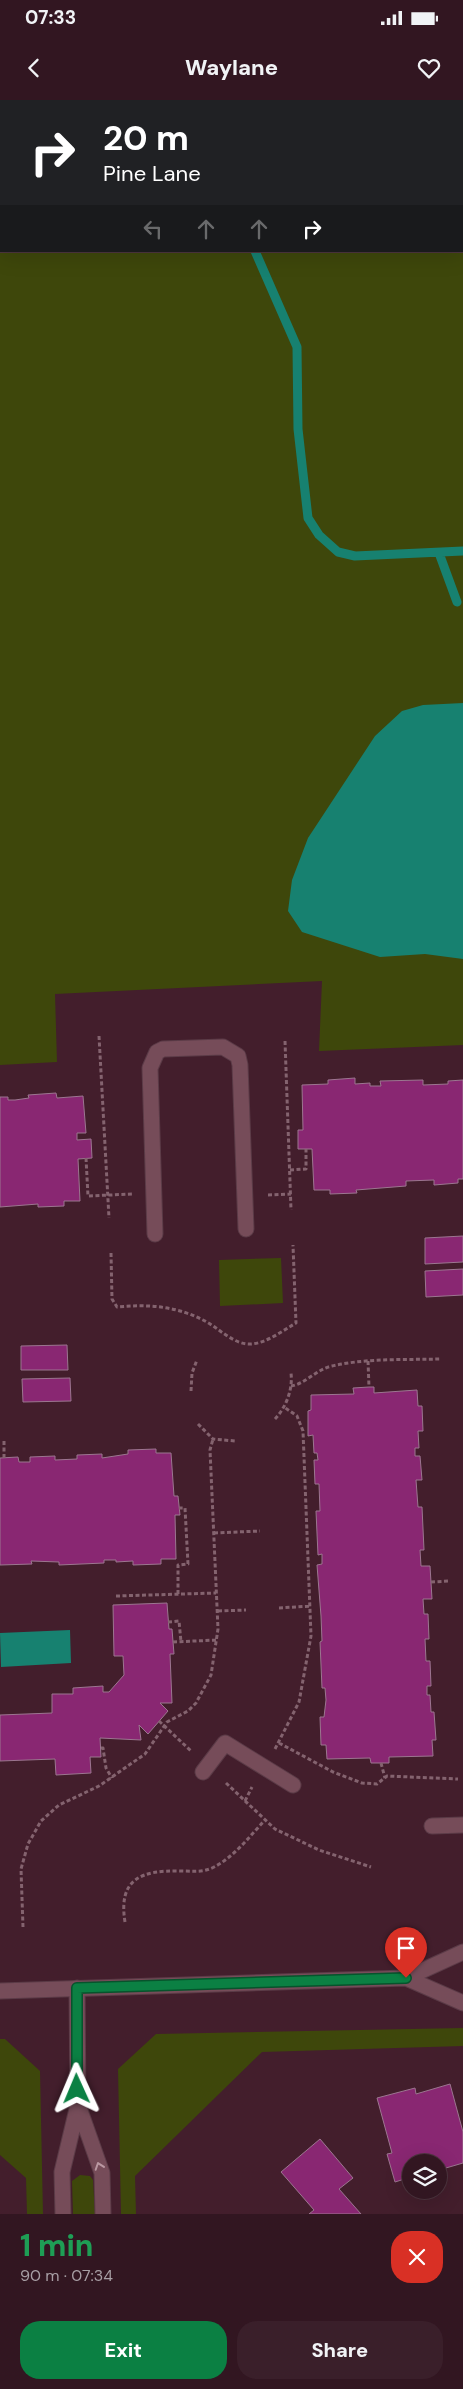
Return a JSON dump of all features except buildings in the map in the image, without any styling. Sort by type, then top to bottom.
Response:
[{"type":"main road","points":[[155,1234],[150,1068],[157,1052],[163,1049],[223,1047],[238,1056],[240,1064],[246,1229]]},
{"type":"main road","points":[[203,1772],[225,1743],[293,1785]]},
{"type":"main road","points":[[432,1826],[463,1825]]},
{"type":"main road","points":[[0,1991],[406,1978],[463,1952]]},
{"type":"main road","points":[[406,1978],[463,2003]]},
{"type":"main road","points":[[63,2214],[62,2172],[78,2105],[77,1988]]},
{"type":"main road","points":[[78,2105],[102,2173],[103,2214]]},
{"type":"path","points":[[99,1036],[109,1218]]},
{"type":"path","points":[[285,1041],[291,1210]]},
{"type":"path","points":[[290,1170],[306,1169],[306,1149]]},
{"type":"path","points":[[86,1158],[88,1196],[136,1194]]},
{"type":"path","points":[[262,1195],[291,1194]]},
{"type":"path","points":[[111,1253],[112,1299],[117,1308],[142,1306],[169,1308],[194,1315],[241,1342],[249,1344],[270,1340],[296,1324],[293,1245]]},
{"type":"path","points":[[219,1336],[223,1332]]},
{"type":"path","points":[[291,1386],[296,1385],[322,1369],[368,1361],[440,1359]]},
{"type":"path","points":[[191,1391],[192,1373],[197,1360]]},
{"type":"path","points":[[368,1361],[369,1387]]},
{"type":"path","points":[[275,1420],[284,1406],[291,1386],[290,1373]]},
{"type":"path","points":[[274,1752],[292,1718],[302,1689],[311,1636],[303,1431],[297,1416],[284,1406]]},
{"type":"path","points":[[198,1424],[213,1439],[235,1441]]},
{"type":"path","points":[[24,1927],[21,1869],[28,1844],[38,1826],[59,1805],[112,1778],[145,1754],[165,1726],[188,1711],[204,1690],[214,1661],[217,1640],[218,1611],[210,1450],[213,1439]]},
{"type":"path","points":[[4,1441],[4,1458]]},
{"type":"path","points":[[178,1594],[178,1565],[188,1564],[185,1508],[179,1508]]},
{"type":"path","points":[[214,1533],[260,1531]]},
{"type":"path","points":[[431,1582],[450,1581]]},
{"type":"path","points":[[116,1596],[216,1593]]},
{"type":"path","points":[[279,1608],[311,1606]]},
{"type":"path","points":[[218,1611],[246,1610]]},
{"type":"path","points":[[168,1622],[180,1621],[181,1642]]},
{"type":"path","points":[[173,1642],[217,1640]]},
{"type":"path","points":[[159,1721],[193,1753]]},
{"type":"path","points":[[279,1743],[333,1772],[371,1785],[385,1778],[458,1779]]},
{"type":"path","points":[[101,1748],[103,1748],[106,1768],[112,1778]]},
{"type":"path","points":[[381,1763],[385,1778]]},
{"type":"path","points":[[226,1783],[275,1830],[295,1841],[371,1867]]},
{"type":"path","points":[[245,1800],[254,1784]]},
{"type":"path","points":[[126,1922],[124,1898],[127,1888],[133,1880],[142,1876],[172,1871],[194,1872],[215,1866],[247,1840],[265,1820]]},
{"type":"shaded area","points":[[0,252],[463,252],[463,1045],[319,1051],[322,981],[55,994],[57,1062],[0,1065]]},
{"type":"shaded area","points":[[463,703],[463,959],[425,954],[380,957],[302,932],[288,911],[292,880],[308,838],[375,736],[402,711],[423,705]]},
{"type":"shaded area","points":[[281,1258],[283,1303],[220,1306],[219,1260]]},
{"type":"shaded area","points":[[70,1630],[71,1663],[1,1667],[0,1633]]},
{"type":"shaded area","points":[[463,2028],[463,2046],[262,2052],[135,2176],[136,2214],[121,2214],[118,2069],[156,2034]]},
{"type":"shaded area","points":[[0,2039],[5,2039],[40,2071],[43,2214],[27,2214],[26,2178],[0,2155]]},
{"type":"shaded area","points":[[80,2175],[90,2176],[93,2180],[95,2214],[73,2214],[72,2181]]},
{"type":"waterway","points":[[255,252],[297,347],[298,429],[308,518],[319,535],[338,552],[355,556],[463,551]]},
{"type":"waterway","points":[[439,553],[457,602]]},
{"type":"route","points":[[77,2089],[77,1988],[406,1978]]}]
